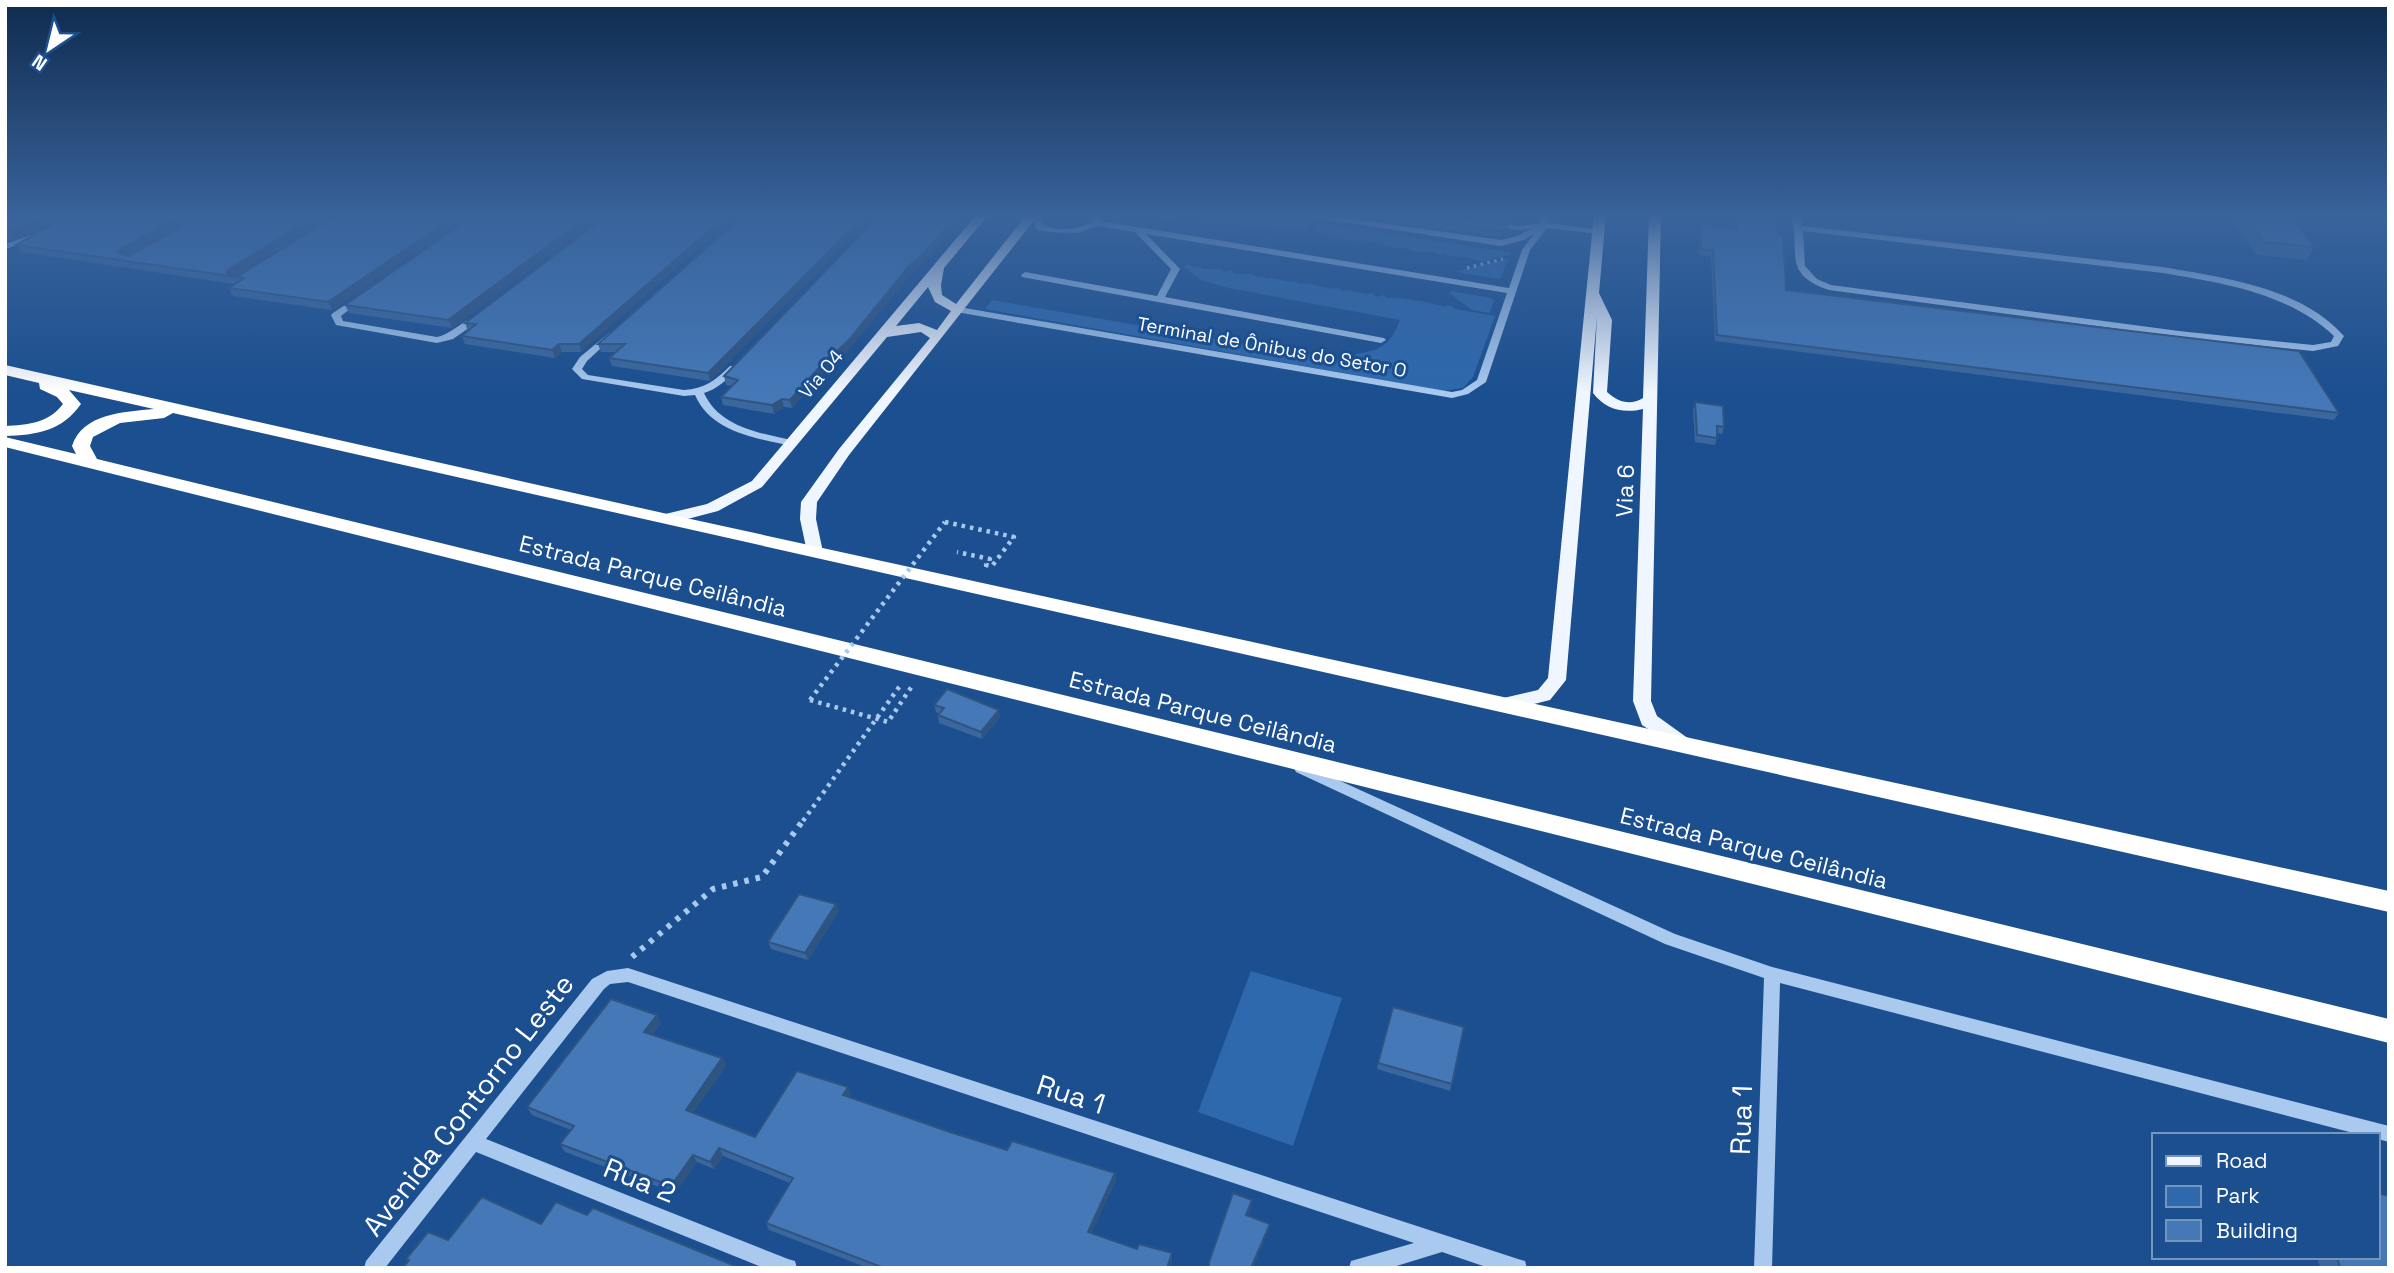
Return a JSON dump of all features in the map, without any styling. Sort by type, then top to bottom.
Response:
[{"type":"highway","points":[[5,370],[663,519],[2389,902]]},
{"type":"highway","points":[[5,430],[30,430],[51,425],[65,416],[72,404],[63,393],[24,374]]},
{"type":"highway","points":[[90,463],[81,446],[85,434],[116,418],[145,414],[194,414]]},
{"type":"highway","name":"Estrada Parque Ceilândia","points":[[5,442],[2389,1031]]},
{"type":"main road","name":"Via O4","points":[[663,519],[696,513],[740,496],[757,484],[933,273]]},
{"type":"main road","points":[[937,273],[933,287],[935,296],[944,304],[959,310]]},
{"type":"main road","points":[[815,552],[808,519],[809,502],[844,452],[987,273]]},
{"type":"main road","points":[[1501,705],[1544,695],[1557,680],[1595,273]]},
{"type":"main road","name":"Via 6","points":[[1653,273],[1642,701],[1649,720],[1688,747]]},
{"type":"main road","points":[[1594,289],[1605,320],[1600,393],[1613,404],[1627,407],[1642,406],[1650,400]]},
{"type":"main road","points":[[882,334],[912,327],[933,332],[937,338]]},
{"type":"street","points":[[1160,299],[1174,273]]},
{"type":"street","points":[[1407,273],[1513,291]]},
{"type":"street","name":"Terminal de Ônibus do Setor O","points":[[959,310],[1452,395],[1465,392],[1481,382],[1519,273]]},
{"type":"street","points":[[1802,273],[1829,287],[2179,334],[2313,348],[2335,344],[2339,336],[2328,323],[2308,312],[2249,288],[2182,273]]},
{"type":"street","points":[[1026,275],[1381,340]]},
{"type":"street","points":[[367,293],[336,315],[338,323],[437,340],[461,331],[483,314]]},
{"type":"street","points":[[614,332],[583,359],[577,369],[585,377],[699,393],[718,384],[737,364]]},
{"type":"street","points":[[699,393],[702,405],[727,424],[755,435],[791,443]]},
{"type":"street","points":[[1282,759],[1670,939],[1772,974],[2389,1134]]},
{"type":"street","name":"Rua 1","points":[[1763,1268],[1772,974]]},
{"type":"street","name":"Rua 1","points":[[607,978],[628,975],[1518,1268]]},
{"type":"street","name":"Avenida Contorno Leste","points":[[373,1268],[598,984],[607,978]]},
{"type":"street","name":"Rua 2","points":[[472,1142],[788,1268]]},
{"type":"street","points":[[1359,1268],[1440,1244]]},
{"type":"path","points":[[912,686],[888,722],[810,700],[945,522],[1014,537],[992,566],[986,565],[990,559],[957,552]]},
{"type":"path","points":[[607,978],[713,889],[762,877],[902,683]]},
{"type":"green space","points":[[1192,273],[1252,274],[1267,279],[1372,293],[1376,297],[1383,295],[1387,298],[1416,300],[1444,307],[1450,305],[1455,309],[1495,316],[1473,377],[1463,388],[1443,391],[985,309],[992,300],[1351,362],[1356,354],[1372,351],[1389,341],[1400,320],[1229,288],[1201,280]]},
{"type":"green space","points":[[1465,273],[1502,273],[1500,279]]},
{"type":"green space","points":[[1452,291],[1491,298],[1494,300],[1490,313],[1472,310],[1449,293]]},
{"type":"green space","points":[[1251,971],[1342,998],[1293,1146],[1198,1112]]},
{"type":"building","points":[[212,273],[238,276],[242,273],[370,273],[328,302],[229,288],[244,278]]},
{"type":"building","points":[[390,273],[511,273],[448,320],[345,305]]},
{"type":"building","points":[[531,273],[660,273],[579,344],[559,344],[552,350],[462,336],[476,324],[465,323]]},
{"type":"building","points":[[678,273],[807,273],[708,373],[609,358],[625,344],[598,344]]},
{"type":"building","points":[[823,273],[903,273],[849,340],[834,351],[790,400],[782,399],[772,405],[721,397],[738,380],[724,376]]},
{"type":"building","points":[[1714,273],[1785,273],[1786,290],[2299,351],[2339,413],[1717,335]]},
{"type":"building","points":[[1695,402],[1723,406],[1724,427],[1717,426],[1717,438],[1697,435]]},
{"type":"building","points":[[947,689],[999,710],[981,732],[938,715],[944,708],[934,705]]},
{"type":"building","points":[[799,894],[836,904],[805,953],[768,942]]},
{"type":"building","points":[[611,999],[657,1015],[644,1032],[722,1058],[686,1110],[755,1137],[797,1071],[848,1087],[843,1095],[950,1132],[1007,1150],[1012,1141],[1115,1173],[1088,1232],[1137,1249],[1139,1244],[1172,1253],[1167,1268],[884,1268],[766,1223],[793,1178],[719,1148],[710,1162],[693,1155],[671,1186],[560,1144],[574,1126],[527,1107]]},
{"type":"building","points":[[1393,1007],[1464,1027],[1452,1084],[1378,1063]]},
{"type":"building","points":[[1233,1193],[1252,1200],[1246,1215],[1270,1224],[1251,1268],[1209,1268],[1209,1262]]},
{"type":"building","points":[[2380,1194],[2389,1196],[2389,1268],[2340,1268],[2338,1259],[2380,1259]]},
{"type":"building","points":[[482,1197],[541,1224],[556,1202],[587,1215],[593,1208],[740,1268],[403,1268],[409,1260],[406,1259],[428,1232],[448,1240]]}]
